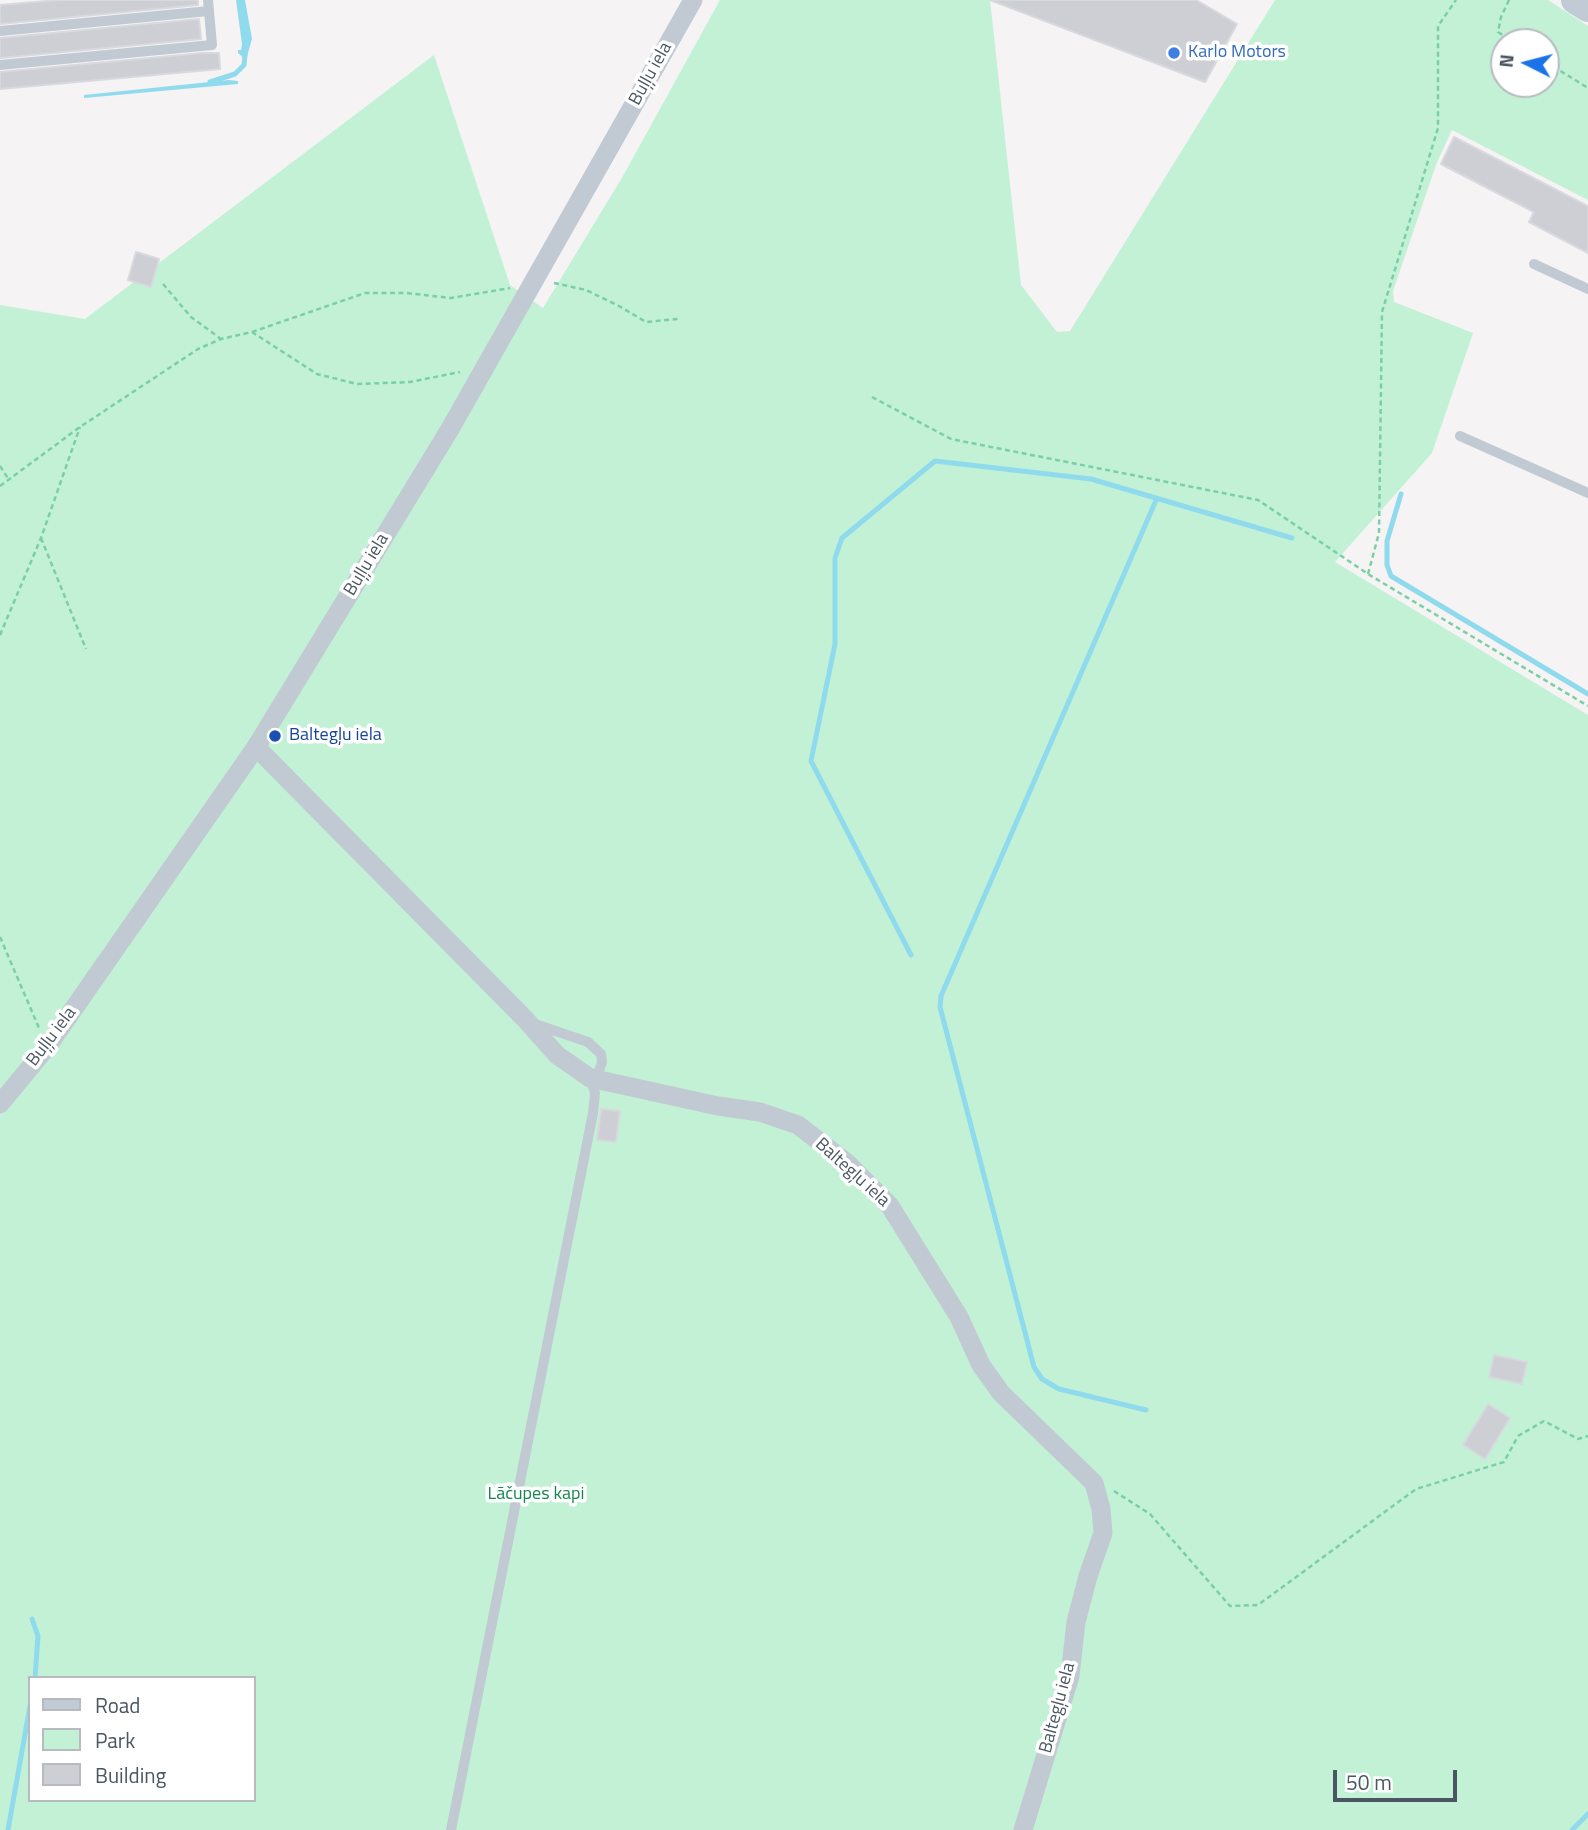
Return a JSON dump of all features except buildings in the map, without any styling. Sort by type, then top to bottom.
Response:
[{"type":"main road","points":[[1575,0],[1588,8]]},
{"type":"street","name":"Buļļu iela","points":[[0,1104],[47,1047],[256,747],[450,429],[693,0]]},
{"type":"street","name":"Baltegļu iela","points":[[256,747],[557,1055],[590,1078],[718,1106],[760,1112],[798,1125],[847,1163],[890,1206],[959,1317],[981,1365],[1001,1393],[1094,1483],[1103,1533],[1076,1622],[1070,1676],[1023,1830]]},
{"type":"lane","points":[[0,31],[208,6],[212,45],[0,65]]},
{"type":"lane","points":[[1534,264],[1588,289]]},
{"type":"lane","points":[[1460,436],[1588,493]]},
{"type":"lane","points":[[452,1830],[593,1113],[595,1093],[590,1078],[599,1071],[602,1062],[601,1054],[588,1042],[525,1020]]},
{"type":"path","points":[[1368,574],[1379,533],[1382,312],[1438,128],[1438,26],[1456,0]]},
{"type":"path","points":[[1499,28],[1509,0]]},
{"type":"path","points":[[1560,71],[1588,88]]},
{"type":"path","points":[[0,486],[80,427],[198,349],[221,339],[252,332],[365,293],[406,293],[451,298],[545,281],[586,290],[646,322],[678,319]]},
{"type":"path","points":[[163,284],[191,317],[221,339]]},
{"type":"path","points":[[252,332],[317,374],[357,384],[410,382],[484,367]]},
{"type":"path","points":[[872,397],[951,439],[1258,500],[1368,574],[1588,706]]},
{"type":"path","points":[[0,635],[41,538],[80,427]]},
{"type":"path","points":[[0,466],[9,480]]},
{"type":"path","points":[[41,538],[86,649]]},
{"type":"path","points":[[0,937],[47,1047]]},
{"type":"path","points":[[1094,1483],[1111,1489],[1150,1514],[1230,1606],[1258,1605],[1416,1489],[1504,1462],[1518,1436],[1544,1421],[1578,1439],[1588,1436]]},
{"type":"green space","name":"Lāčupes kapi","points":[[720,0],[990,0],[1021,285],[1057,332],[1070,331],[1275,0],[1548,0],[1588,26],[1588,200],[1452,130],[1437,162],[1393,291],[1394,302],[1473,333],[1432,453],[1335,562],[1588,715],[1588,1830],[0,1830],[0,305],[85,319],[434,55],[510,285],[543,308],[623,176]]},
{"type":"water","points":[[236,0],[245,0],[252,39],[246,60],[238,53],[242,44]]},
{"type":"water","points":[[238,81],[238,84],[84,98],[84,95]]},
{"type":"waterway","points":[[210,82],[235,74],[244,65],[245,55]]},
{"type":"waterway","points":[[911,955],[811,761],[835,644],[835,558],[842,538],[935,461],[1091,479],[1292,538]]},
{"type":"waterway","points":[[1401,494],[1387,541],[1387,565],[1391,576],[1588,694]]},
{"type":"waterway","points":[[1146,1410],[1059,1389],[1042,1379],[1034,1367],[940,1007],[941,996],[1157,498]]},
{"type":"waterway","points":[[32,1619],[38,1636],[35,1676]]},
{"type":"waterway","points":[[8,1830],[28,1717]]},
{"type":"waterway","points":[[1572,1830],[1588,1814]]},
{"type":"place","name":"Karlo Motors","points":[[1174,53]]},
{"type":"place","name":"Baltegļu iela","points":[[275,736]]}]
